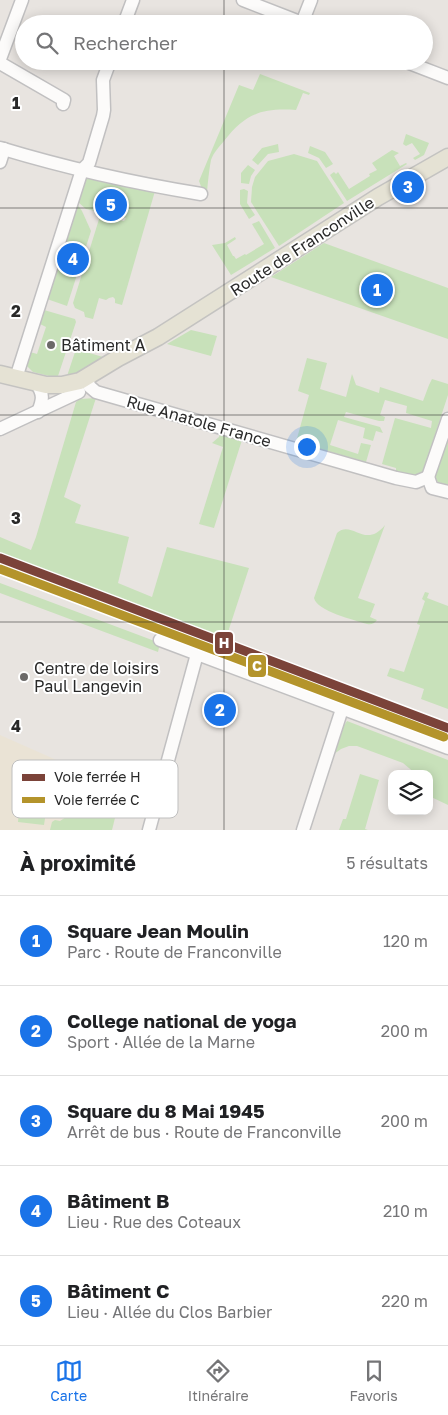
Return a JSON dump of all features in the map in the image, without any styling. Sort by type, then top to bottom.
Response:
[{"type":"main road","name":"Route de Franconville","points":[[74,389],[118,358],[158,337],[378,197],[448,157]]},
{"type":"main road","points":[[8,376],[74,389]]},
{"type":"street","points":[[16,15],[22,0]]},
{"type":"street","points":[[127,15],[133,0]]},
{"type":"street","points":[[243,0],[283,15]]},
{"type":"street","points":[[306,15],[311,0]]},
{"type":"street","points":[[0,59],[15,19]]},
{"type":"street","points":[[0,63],[64,100],[63,104]]},
{"type":"street","points":[[8,376],[82,170],[88,164],[103,116],[103,80],[107,70]]},
{"type":"street","points":[[427,70],[448,78]]},
{"type":"street","points":[[0,162],[2,149],[156,187],[200,194]]},
{"type":"street","points":[[36,383],[42,395],[42,403],[38,412]]},
{"type":"street","name":"Route de Franconville","points":[[0,429],[38,412],[74,389]]},
{"type":"street","name":"Rue Anatole France","points":[[74,389],[96,392],[396,478],[416,482],[428,477]]},
{"type":"street","points":[[448,418],[428,477],[432,488],[448,492]]},
{"type":"street","points":[[160,640],[448,748]]},
{"type":"street","points":[[167,760],[196,654]]},
{"type":"street","points":[[304,830],[342,709]]},
{"type":"shaded area","points":[[0,735],[56,760],[12,760],[12,818],[115,818],[112,830],[0,830]]},
{"type":"green space","points":[[260,74],[310,93],[309,95],[303,93],[296,110],[274,110],[256,114],[240,124],[212,157],[207,192],[202,189],[199,181],[239,85],[253,90]]},
{"type":"green space","points":[[406,134],[429,143],[424,155],[415,160],[413,158],[420,154],[412,143],[406,146],[403,144]]},
{"type":"green space","points":[[278,144],[279,152],[268,154],[258,165],[252,160],[262,148]]},
{"type":"green space","points":[[310,146],[325,152],[333,164],[326,168],[319,158],[308,153]]},
{"type":"green space","points":[[392,150],[399,153],[394,156],[400,166],[407,164],[347,201],[330,175],[338,172],[349,189],[377,170],[372,163]]},
{"type":"green space","points":[[294,154],[317,161],[344,203],[279,246],[251,202],[252,187],[255,177],[268,161]]},
{"type":"green space","points":[[248,165],[255,170],[249,184],[241,183],[241,173]]},
{"type":"green space","points":[[89,177],[155,191],[122,305],[115,303],[113,297],[106,300],[99,298],[93,319],[85,317],[84,312],[75,308],[73,303],[100,216],[124,221],[126,218],[86,209],[78,202],[85,179]]},
{"type":"green space","points":[[240,190],[248,191],[247,203],[255,215],[249,219],[240,204]]},
{"type":"green space","points":[[77,204],[91,231],[67,306],[47,299]]},
{"type":"green space","points":[[259,221],[275,248],[231,275],[212,245],[225,243],[235,237],[236,239],[227,245],[233,256],[236,259],[246,255],[264,244],[252,224]]},
{"type":"green space","points":[[324,243],[448,288],[448,339],[271,277]]},
{"type":"green space","points":[[44,310],[75,319],[76,322],[58,376],[61,379],[33,372],[27,366],[30,352],[37,354],[46,327],[40,324]]},
{"type":"green space","points":[[191,330],[217,336],[211,356],[167,344]]},
{"type":"green space","points":[[76,349],[103,357],[66,379]]},
{"type":"green space","points":[[307,358],[327,363],[320,389],[346,397],[352,374],[356,385],[379,393],[380,387],[423,401],[432,379],[448,384],[448,395],[423,471],[414,476],[396,471],[396,468],[382,464],[395,418],[431,428],[432,421],[406,413],[407,406],[385,400],[380,415],[385,417],[384,421],[346,412],[344,417],[380,427],[383,433],[376,431],[373,441],[363,438],[365,428],[338,420],[330,445],[358,454],[361,443],[371,445],[366,462],[296,442],[309,395],[298,391]]},
{"type":"green space","points":[[96,398],[64,497],[81,505],[75,523],[129,537],[118,583],[152,597],[167,547],[249,568],[229,629],[233,642],[0,553],[0,537],[31,550],[76,402],[80,399]]},
{"type":"green space","points":[[220,433],[242,440],[214,528],[199,524],[223,447],[212,443],[219,437]]},
{"type":"green space","points":[[448,433],[448,485],[438,482],[434,476]]},
{"type":"green space","points":[[385,525],[358,598],[375,604],[370,617],[377,620],[372,624],[367,624],[329,611],[317,603],[314,598],[337,533],[348,529],[365,535],[371,535],[378,532]]},
{"type":"green space","points":[[0,583],[160,643],[158,652],[0,593]]},
{"type":"green space","points":[[425,592],[429,593],[427,598],[448,606],[448,709],[421,699],[424,689],[387,676],[390,668],[404,672],[420,625],[417,624],[425,601],[422,599]]},
{"type":"green space","points":[[347,721],[448,760],[448,805],[433,798],[433,770],[411,770],[403,763],[357,746],[349,746],[334,754],[343,727]]},
{"type":"green space","points":[[360,774],[379,780],[365,829],[368,830],[339,830],[343,819],[346,819]]},
{"type":"green space","points":[[18,818],[45,818],[44,825],[18,822]]},
{"type":"green space","points":[[64,818],[115,818],[112,830],[50,830],[52,822],[55,820],[60,821]]},
{"type":"rail line","name":"H","points":[[0,558],[448,728]]},
{"type":"rail line","name":"C","points":[[0,569],[444,737]]},
{"type":"place","name":"Square du 8 Mai 1945","points":[[408,187]]},
{"type":"place","name":"Bâtiment C","points":[[111,205]]},
{"type":"place","name":"Bâtiment B","points":[[73,259]]},
{"type":"place","name":"Square Jean Moulin","points":[[377,290]]},
{"type":"place","name":"Bâtiment A","points":[[51,345]]},
{"type":"place","name":"Centre de loisirs Paul Langevin","points":[[24,677]]},
{"type":"place","name":"College national de yoga","points":[[220,710]]}]
